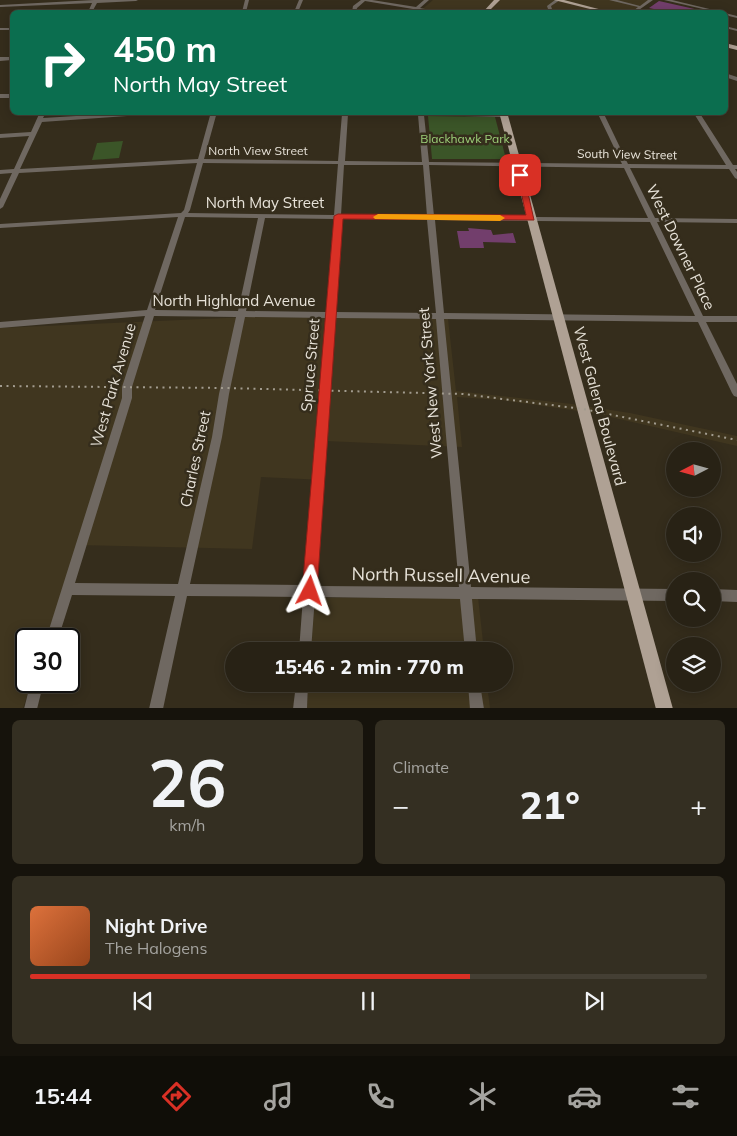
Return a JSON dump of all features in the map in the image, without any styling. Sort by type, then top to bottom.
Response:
[{"type":"main road","points":[[487,10],[496,0]]},
{"type":"main road","points":[[558,0],[599,10]]},
{"type":"main road","name":"West Galena Boulevard","points":[[503,115],[665,708]]},
{"type":"street","points":[[0,6],[136,0]]},
{"type":"street","points":[[354,10],[355,7],[364,0],[410,10]]},
{"type":"street","points":[[416,10],[427,0]]},
{"type":"street","points":[[550,10],[549,6],[558,0]]},
{"type":"street","points":[[611,0],[641,7]]},
{"type":"street","points":[[637,10],[651,0]]},
{"type":"street","points":[[666,0],[711,10]]},
{"type":"street","points":[[0,207],[42,115]]},
{"type":"street","points":[[39,120],[128,115]]},
{"type":"street","name":"West Park Avenue","points":[[55,628],[108,464],[127,398],[127,388],[150,313],[202,161],[213,115]]},
{"type":"street","name":"Spruce Street","points":[[306,642],[346,115]]},
{"type":"street","name":"West New York Street","points":[[421,115],[470,642]]},
{"type":"street","name":"West Downer Place","points":[[601,115],[737,393]]},
{"type":"street","points":[[698,115],[734,166],[737,177]]},
{"type":"street","points":[[0,136],[34,134]]},
{"type":"street","name":"North View Street","points":[[0,172],[202,161],[517,163]]},
{"type":"street","name":"South View Street","points":[[517,163],[734,166]]},
{"type":"street","name":"North May Street","points":[[0,226],[183,215],[531,218]]},
{"type":"street","name":"Charles Street","points":[[156,708],[218,437],[262,216]]},
{"type":"street","points":[[531,218],[737,221]]},
{"type":"street","name":"North Highland Avenue","points":[[0,325],[150,313],[737,319]]},
{"type":"street","name":"North Russell Avenue","points":[[67,589],[634,594]]},
{"type":"street","points":[[634,594],[666,595]]},
{"type":"street","points":[[721,595],[737,596]]},
{"type":"street","points":[[300,708],[301,692]]},
{"type":"street","points":[[475,692],[477,708]]},
{"type":"street","points":[[30,708],[34,693]]},
{"type":"shaded area","points":[[433,0],[651,0],[637,10],[421,10]]},
{"type":"shaded area","points":[[248,317],[448,319],[456,391],[572,404],[630,413],[737,436],[737,446],[593,413],[501,400],[457,397],[462,447],[326,441],[324,480],[261,477],[252,549],[78,545],[50,628],[15,628],[15,693],[28,693],[23,708],[0,708],[0,328]]},
{"type":"shaded area","points":[[478,597],[483,642],[312,642],[315,598]]},
{"type":"shaded area","points":[[308,692],[488,692],[490,708],[307,708]]},
{"type":"green space","name":"Blackhawk Park","points":[[428,116],[495,117],[506,159],[432,159]]},
{"type":"green space","points":[[123,141],[119,158],[92,160],[97,143]]},
{"type":"building","points":[[659,1],[699,10],[658,10],[649,8]]},
{"type":"building","points":[[468,228],[491,230],[493,235],[513,233],[516,243],[483,242],[484,248],[460,248],[457,231],[469,231]]},
{"type":"railway","points":[[0,386],[225,388],[463,394],[583,409],[737,440]]},
{"type":"slow traffic","points":[[378,217],[500,218]]},
{"type":"route","points":[[310,591],[323,391],[338,216],[531,218],[520,175]]}]
